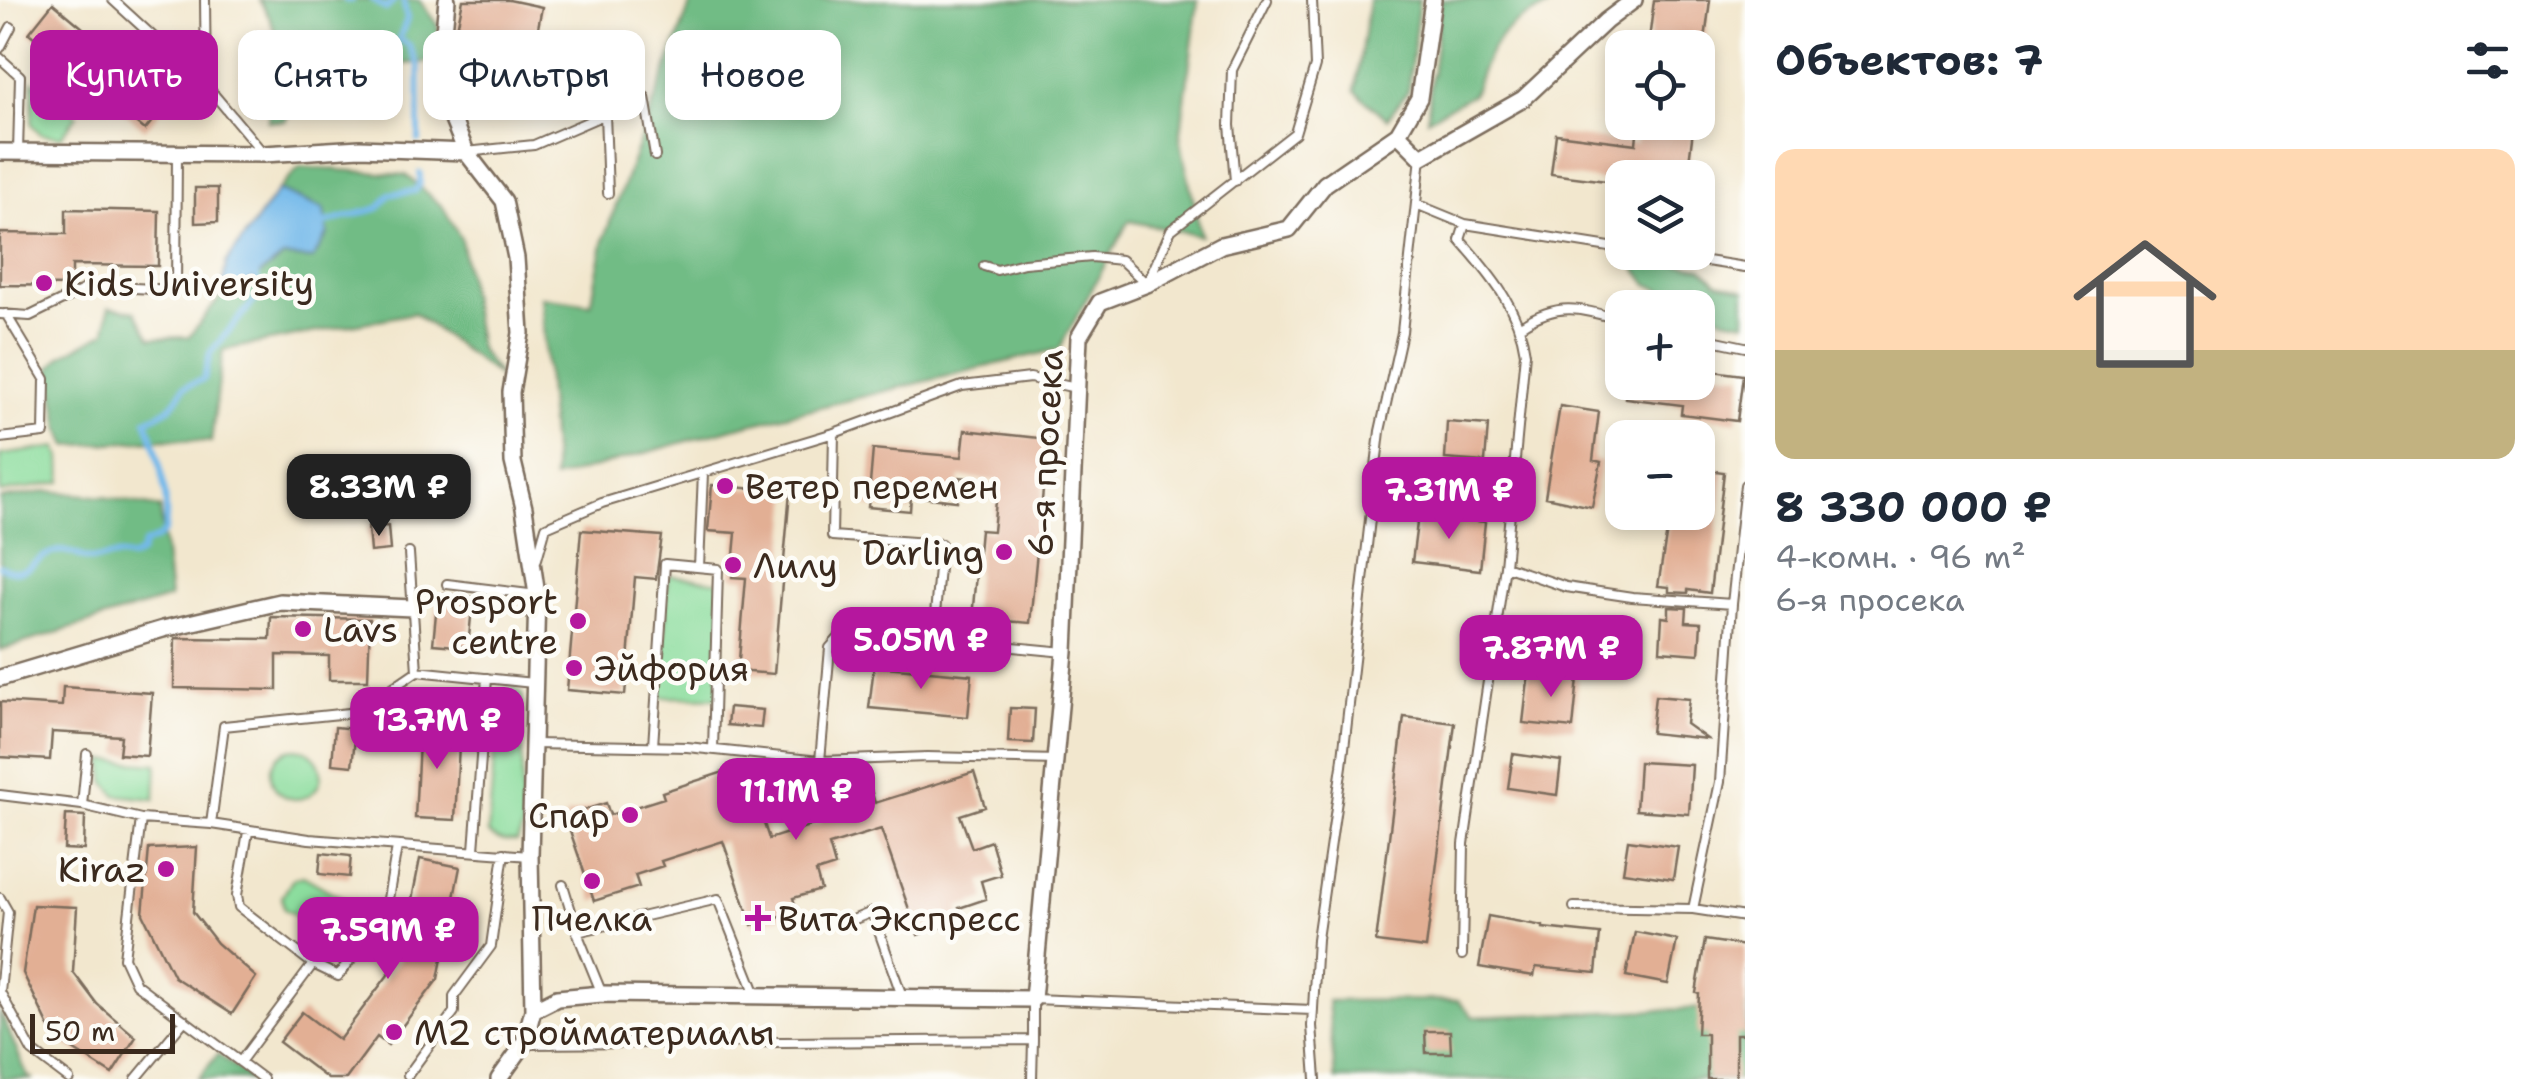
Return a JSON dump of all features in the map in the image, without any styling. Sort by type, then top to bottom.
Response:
[{"type":"street","points":[[446,0],[445,102],[466,152],[504,201],[516,258],[521,333],[511,392],[513,462],[537,595],[530,856],[533,1010],[524,1044],[498,1079]]},
{"type":"street","name":"6-я просека","points":[[1034,999],[1065,652],[1079,338],[1100,302],[1147,284],[1220,245],[1289,229],[1325,184],[1398,134],[1419,98],[1434,0]]},
{"type":"street","points":[[1398,134],[1421,157],[1523,99],[1634,0]]},
{"type":"street","points":[[0,152],[264,154],[360,148],[466,152]]},
{"type":"street","points":[[0,678],[164,628],[280,602],[412,608]]},
{"type":"street","points":[[533,1010],[556,998],[602,994],[1034,999]]},
{"type":"lane","points":[[113,0],[146,30]]},
{"type":"lane","points":[[205,0],[205,30]]},
{"type":"lane","points":[[1235,181],[1230,125],[1232,70],[1267,0]]},
{"type":"lane","points":[[984,266],[996,270],[1024,263],[1092,257],[1122,260],[1147,284],[1172,230],[1295,133],[1315,66],[1312,0]]},
{"type":"lane","points":[[0,48],[11,27]]},
{"type":"lane","points":[[0,58],[20,76],[18,152]]},
{"type":"lane","points":[[645,97],[655,156]]},
{"type":"lane","points":[[218,99],[264,154]]},
{"type":"lane","points":[[466,152],[534,144],[591,120]]},
{"type":"lane","points":[[605,120],[608,193]]},
{"type":"lane","points":[[3,314],[30,316],[91,286],[176,290],[176,154]]},
{"type":"lane","points":[[1316,1079],[1316,939],[1342,766],[1378,447],[1402,332],[1421,157]]},
{"type":"lane","points":[[1416,204],[1466,224],[1605,245]]},
{"type":"lane","points":[[1462,955],[1464,844],[1505,566],[1526,353],[1522,324],[1488,272],[1460,240],[1466,224]]},
{"type":"lane","points":[[1715,262],[1745,267]]},
{"type":"lane","points":[[1522,324],[1545,310],[1585,310],[1605,315]]},
{"type":"lane","points":[[0,438],[44,433],[45,379],[3,314]]},
{"type":"lane","points":[[1715,341],[1745,347]]},
{"type":"lane","points":[[534,569],[546,527],[602,503],[834,432],[962,386],[1030,378],[1076,388]]},
{"type":"lane","points":[[834,432],[832,536],[941,544],[933,639]]},
{"type":"lane","points":[[699,567],[703,473]]},
{"type":"lane","points":[[1693,908],[1720,782],[1732,604],[1745,486]]},
{"type":"lane","points":[[409,553],[417,671]]},
{"type":"lane","points":[[653,746],[665,564],[718,569],[713,750]]},
{"type":"lane","points":[[1505,566],[1566,586],[1632,597],[1732,604]]},
{"type":"lane","points":[[447,584],[537,595]]},
{"type":"lane","points":[[820,761],[830,648],[845,631],[1065,652]]},
{"type":"lane","points":[[211,824],[224,726],[349,713],[363,708],[417,671],[533,682]]},
{"type":"lane","points":[[474,850],[487,678]]},
{"type":"lane","points":[[533,744],[653,746],[820,761],[927,757],[1057,760]]},
{"type":"lane","points":[[82,806],[87,754]]},
{"type":"lane","points":[[0,795],[82,806],[140,819],[211,824],[248,832],[397,848],[530,856]]},
{"type":"lane","points":[[140,819],[124,958],[136,984],[263,1079]]},
{"type":"lane","points":[[248,832],[236,895],[239,907],[313,964],[338,976],[385,916],[397,848]]},
{"type":"lane","points":[[408,1075],[454,1012],[454,996],[492,946],[504,853]]},
{"type":"lane","points":[[563,885],[602,994]]},
{"type":"lane","points":[[0,898],[8,912],[0,992],[32,1051],[68,1079]]},
{"type":"lane","points":[[578,932],[718,899],[757,996]]},
{"type":"lane","points":[[1574,907],[1693,908],[1745,917]]},
{"type":"lane","points":[[855,918],[872,912],[886,942],[903,999]]},
{"type":"lane","points":[[240,1062],[313,964]]},
{"type":"lane","points":[[1032,1079],[1034,999],[1313,1010]]},
{"type":"lane","points":[[136,1079],[185,1020]]},
{"type":"lane","points":[[524,1044],[1033,1040]]},
{"type":"green space","points":[[259,0],[419,0],[438,30],[423,30],[423,62],[403,64],[403,30],[274,30]]},
{"type":"green space","points":[[692,0],[1198,0],[1180,139],[1201,236],[1129,221],[1059,349],[733,428],[554,479],[541,297],[591,304],[604,238],[665,73],[665,120],[841,120],[841,30],[681,30]]},
{"type":"green space","points":[[1369,0],[1419,0],[1408,91],[1387,119],[1355,91]]},
{"type":"green space","points":[[1441,0],[1566,0],[1515,24],[1488,57],[1473,94],[1427,119]]},
{"type":"green space","points":[[32,120],[73,120],[61,137],[41,134]]},
{"type":"green space","points":[[300,167],[406,175],[443,207],[461,239],[479,349],[501,378],[414,313],[223,350],[211,442],[167,439],[68,446],[60,428],[50,368],[63,355],[106,332],[109,307],[135,311],[151,338],[189,337],[221,296],[249,283],[283,257],[324,209],[278,190]]},
{"type":"green space","points":[[1637,270],[1704,270],[1717,282],[1745,290],[1745,322],[1715,314],[1715,290],[1661,290],[1648,284]]},
{"type":"green space","points":[[57,447],[62,482],[0,493],[0,455]]},
{"type":"green space","points":[[49,491],[160,508],[170,598],[0,650],[0,499]]},
{"type":"green space","points":[[668,575],[722,582],[722,698],[660,697]]},
{"type":"green space","points":[[514,688],[522,694],[522,830],[517,842],[501,841],[488,833],[499,699],[506,690]]},
{"type":"green space","points":[[296,749],[313,757],[321,774],[313,791],[296,799],[279,791],[271,774],[279,757]]},
{"type":"green space","points":[[104,760],[157,764],[155,799],[116,795],[105,781]]},
{"type":"green space","points":[[303,876],[356,906],[360,915],[349,937],[337,939],[284,909],[282,897],[293,879]]},
{"type":"green space","points":[[1458,1000],[1473,1017],[1745,1007],[1745,1079],[1335,1079],[1328,1001]]},
{"type":"green space","points":[[0,1011],[28,1077],[33,1079],[0,1079]]},
{"type":"green space","points":[[218,1054],[251,1079],[198,1079]]},
{"type":"water","points":[[278,190],[324,209],[328,234],[313,259],[283,257],[249,283],[221,296],[226,263]]},
{"type":"building","points":[[463,0],[509,0],[542,7],[538,30],[457,30]]},
{"type":"building","points":[[1654,0],[1710,0],[1706,30],[1650,30]]},
{"type":"building","points":[[53,3],[85,30],[31,30]]},
{"type":"building","points":[[133,120],[153,120],[145,130]]},
{"type":"building","points":[[1556,134],[1636,144],[1636,140],[1692,140],[1689,160],[1605,160],[1605,181],[1551,174]]},
{"type":"building","points":[[195,188],[218,188],[218,222],[195,223]]},
{"type":"building","points":[[66,209],[159,211],[158,266],[72,265],[72,286],[0,285],[0,233],[66,234]]},
{"type":"building","points":[[1715,371],[1743,375],[1737,421],[1681,414],[1682,405],[1641,400],[1715,400]]},
{"type":"building","points":[[1560,406],[1599,412],[1593,460],[1601,462],[1592,507],[1545,497]]},
{"type":"building","points":[[1447,422],[1488,425],[1485,462],[1445,459]]},
{"type":"building","points":[[965,430],[1048,439],[1030,623],[972,618],[980,530],[993,531],[998,481],[960,477],[957,501],[911,496],[910,511],[868,507],[873,449],[962,457]]},
{"type":"building","points":[[1715,471],[1724,472],[1710,593],[1669,592],[1669,587],[1658,586],[1667,530],[1715,530]]},
{"type":"building","points":[[712,485],[790,492],[774,674],[738,671],[746,578],[732,577],[736,533],[708,531]]},
{"type":"building","points":[[1418,515],[1485,522],[1480,570],[1412,562]]},
{"type":"building","points":[[388,526],[390,550],[370,552],[368,527]]},
{"type":"building","points":[[581,530],[662,536],[656,579],[635,577],[625,695],[567,690]]},
{"type":"building","points":[[438,593],[473,597],[468,647],[433,644]]},
{"type":"building","points":[[1669,607],[1687,608],[1686,622],[1701,623],[1699,654],[1660,651],[1662,617],[1669,618]]},
{"type":"building","points":[[271,617],[370,619],[368,680],[329,680],[329,656],[277,655],[277,690],[174,688],[175,638],[270,639]]},
{"type":"building","points":[[874,666],[972,675],[968,717],[869,708]]},
{"type":"building","points":[[1529,672],[1578,678],[1573,728],[1523,723]]},
{"type":"building","points":[[63,687],[152,693],[147,756],[119,754],[121,736],[52,732],[50,760],[0,757],[0,702],[62,706]]},
{"type":"building","points":[[1655,696],[1689,699],[1686,724],[1707,739],[1651,733]]},
{"type":"building","points":[[729,707],[763,710],[761,728],[727,725]]},
{"type":"building","points":[[1010,708],[1035,709],[1033,743],[1008,742]]},
{"type":"building","points":[[1404,717],[1455,723],[1426,948],[1376,942]]},
{"type":"building","points":[[420,723],[460,726],[455,820],[415,818]]},
{"type":"building","points":[[335,727],[356,729],[352,766],[332,764]]},
{"type":"building","points":[[1513,754],[1561,761],[1557,795],[1508,788]]},
{"type":"building","points":[[1639,762],[1692,765],[1689,814],[1636,810]]},
{"type":"building","points":[[745,765],[769,839],[822,822],[812,793],[867,776],[875,803],[974,772],[985,807],[960,815],[972,848],[991,841],[1001,875],[981,881],[986,899],[959,908],[963,920],[918,935],[881,829],[829,845],[835,866],[816,872],[821,890],[793,898],[797,911],[752,925],[723,841],[661,861],[663,866],[635,875],[639,887],[594,901],[565,816],[606,803],[610,815],[664,798],[662,792]]},
{"type":"building","points":[[66,815],[85,816],[84,850],[64,849]]},
{"type":"building","points":[[1628,840],[1678,847],[1673,879],[1623,872]]},
{"type":"building","points":[[197,847],[193,912],[217,943],[256,977],[232,1014],[174,977],[143,914],[149,849]]},
{"type":"building","points":[[321,853],[351,856],[349,877],[319,874]]},
{"type":"building","points":[[420,859],[460,867],[438,979],[388,1045],[377,1037],[346,1079],[328,1079],[279,1042],[302,1012],[339,1040],[400,959]]},
{"type":"building","points":[[33,905],[77,907],[73,972],[97,1004],[136,1037],[112,1074],[54,1037],[23,973]]},
{"type":"building","points":[[1488,916],[1543,928],[1600,934],[1596,973],[1536,967],[1534,976],[1479,967]]},
{"type":"building","points":[[1635,932],[1677,940],[1668,984],[1626,976]]},
{"type":"building","points":[[1705,940],[1745,946],[1745,1034],[1736,1034],[1736,1079],[1707,1079],[1707,1034],[1697,1034],[1696,993]]},
{"type":"building","points":[[1425,1031],[1450,1031],[1451,1053],[1426,1053]]},
{"type":"waterway","points":[[346,0],[352,0]]},
{"type":"waterway","points":[[373,0],[386,9],[394,0]]},
{"type":"waterway","points":[[403,0],[407,19],[399,39],[409,45],[419,67],[419,141]]},
{"type":"waterway","points":[[322,224],[379,208],[390,194],[415,191],[420,173]]},
{"type":"waterway","points":[[0,566],[24,570],[59,551],[90,559],[131,558],[165,531],[162,474],[146,420],[169,408],[184,387],[204,379],[210,353],[261,293],[255,272]]},
{"type":"place","name":"Kids University","points":[[44,283]]},
{"type":"place","name":"Ветер перемен","points":[[725,486]]},
{"type":"place","name":"Darling","points":[[1004,552]]},
{"type":"place","name":"Лилу","points":[[733,565]]},
{"type":"place","name":"Prosport centre","points":[[578,621]]},
{"type":"place","name":"Lavs","points":[[303,629]]},
{"type":"place","name":"Эйфория","points":[[574,668]]},
{"type":"place","name":"Спар","points":[[630,815]]},
{"type":"place","name":"Kiraz","points":[[166,869]]},
{"type":"place","name":"Пчелка","points":[[592,881]]},
{"type":"place","name":"Вита Экспресс","points":[[758,918]]},
{"type":"place","name":"М2 стройматериалы","points":[[394,1032]]}]
